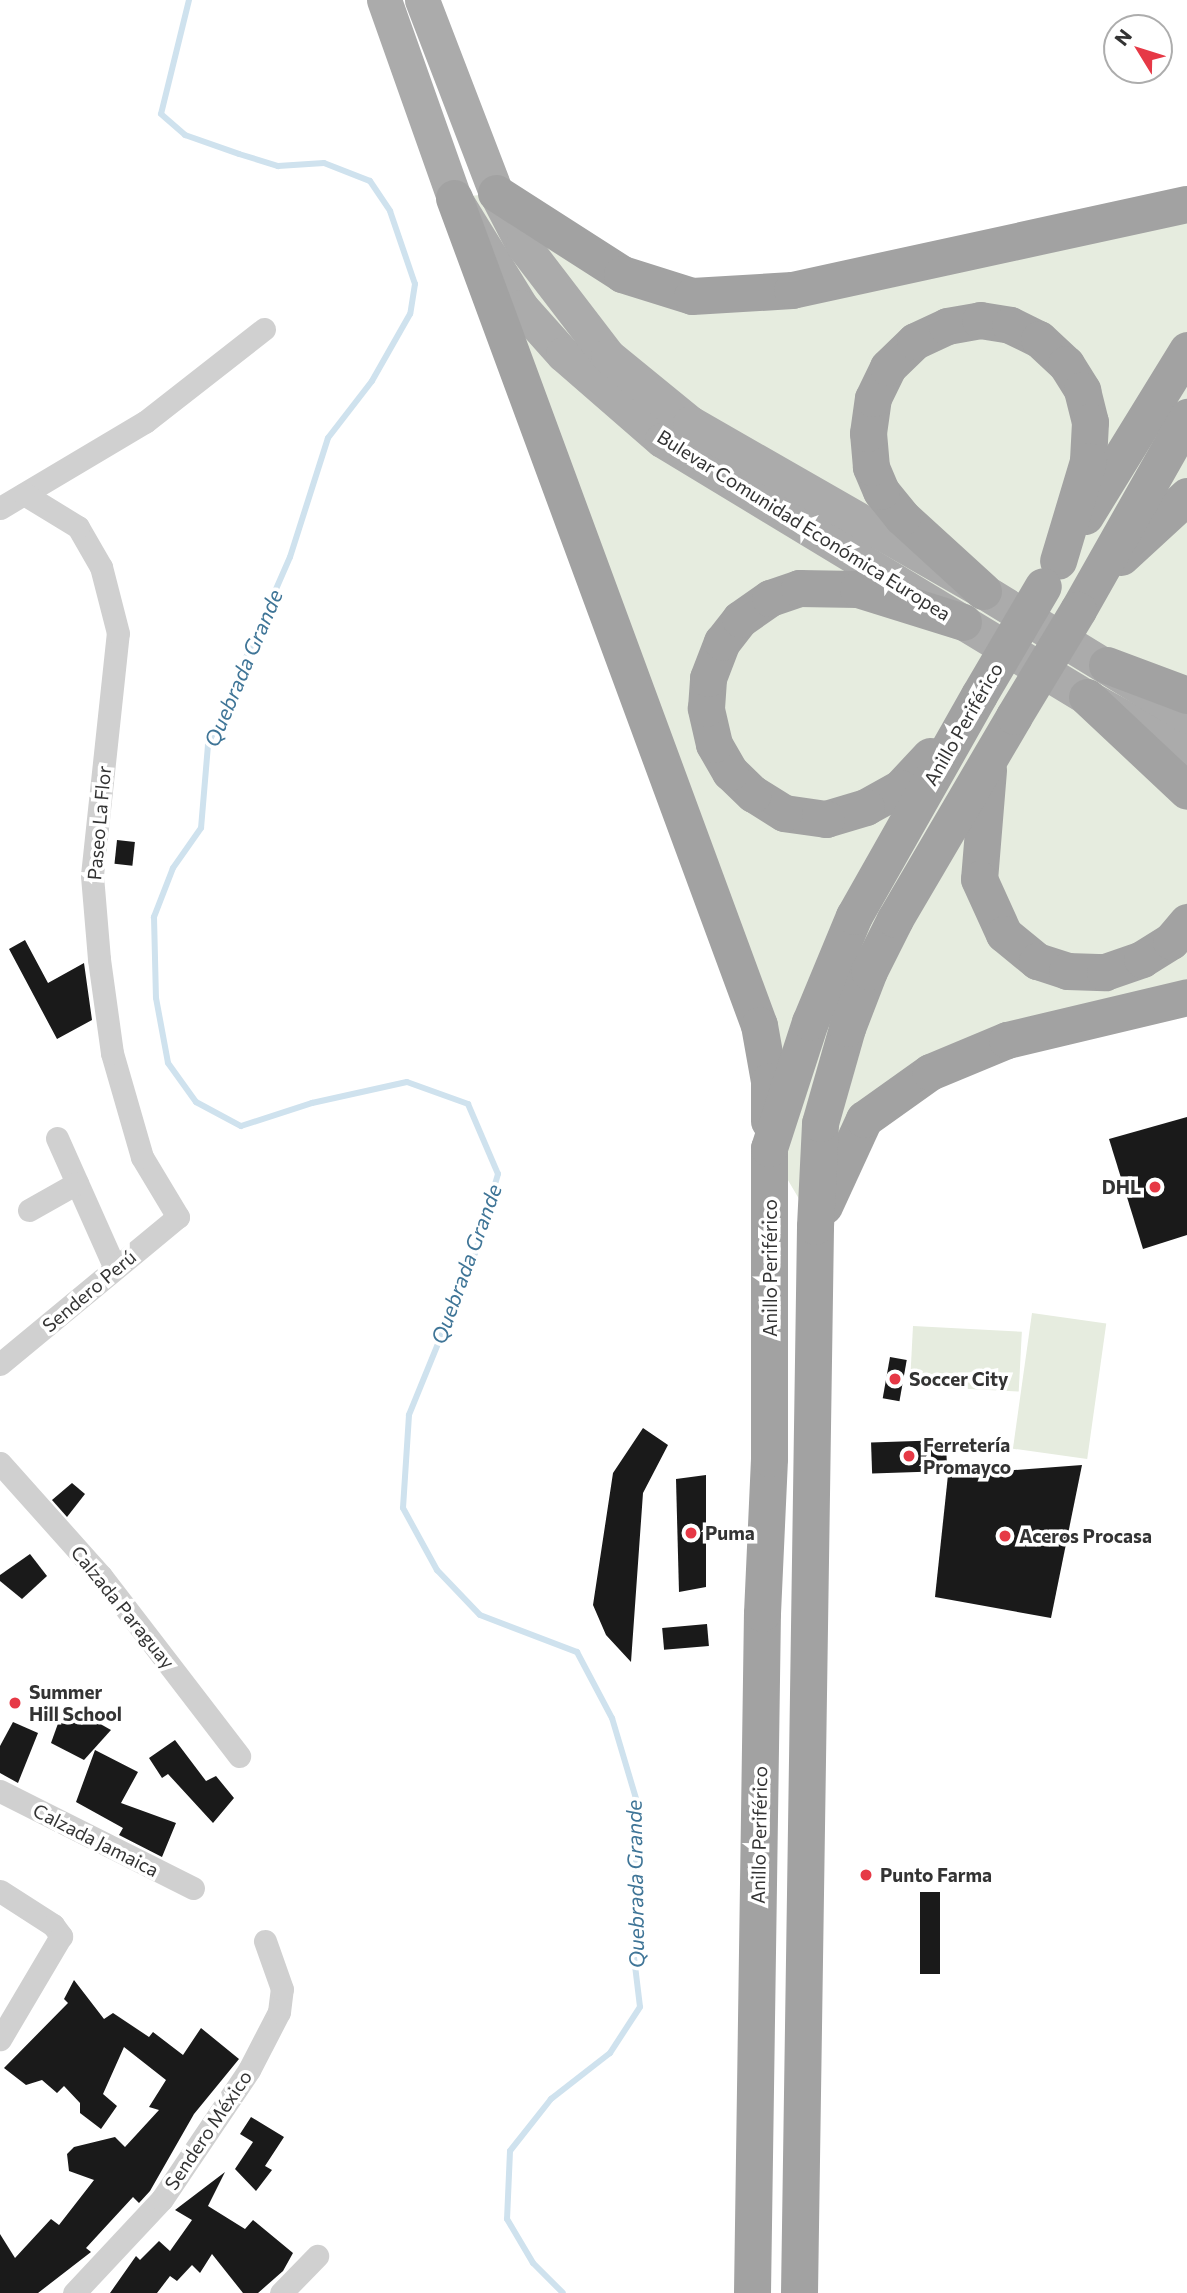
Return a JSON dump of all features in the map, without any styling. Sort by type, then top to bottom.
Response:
[{"type":"highway","points":[[496,192],[622,274],[692,296],[792,290],[1187,204]]},
{"type":"highway","points":[[454,198],[759,1025],[769,1081],[769,1148]]},
{"type":"highway","points":[[983,591],[902,517],[881,491],[871,467],[868,433],[873,398],[888,368],[915,341],[947,326],[980,320],[1030,334],[1066,364],[1082,390],[1090,422],[1088,461],[1051,573]]},
{"type":"highway","name":"Anillo Periférico","points":[[752,2293],[762,1613],[769,1458],[769,1148],[818,999],[853,916],[1051,573],[1187,350]]},
{"type":"highway","name":"Anillo Periférico","points":[[799,2293],[815,1226],[820,1123],[847,1028],[895,919],[1086,596],[1187,417]]},
{"type":"highway","points":[[1086,596],[1187,496]]},
{"type":"highway","points":[[962,622],[858,589],[799,588],[770,598],[740,619],[722,642],[708,678],[706,708],[714,744],[730,772],[752,794],[784,813],[826,819],[866,807],[900,788],[971,709]]},
{"type":"highway","points":[[1107,665],[1187,695]]},
{"type":"highway","points":[[1087,697],[1187,792]]},
{"type":"highway","points":[[988,761],[979,879],[1004,934],[1037,961],[1067,971],[1105,972],[1142,959],[1171,941],[1187,922]]},
{"type":"highway","points":[[815,1226],[864,1119],[930,1072],[1007,1040],[1187,997]]},
{"type":"main road","name":"Bulevar Comunidad Económica Europea","points":[[384,0],[454,198],[521,307],[563,354],[662,440],[1087,697],[1187,753]]},
{"type":"main road","name":"Bulevar Comunidad Económica Europea","points":[[422,0],[496,192],[549,284],[608,356],[690,423],[983,591],[1187,716]]},
{"type":"street","points":[[0,508],[145,422],[264,329]]},
{"type":"street","name":"Paseo La Flor","points":[[24,495],[78,527],[101,567],[118,633],[92,875],[99,959],[112,1053],[142,1157],[178,1217]]},
{"type":"street","points":[[57,1138],[116,1269]]},
{"type":"street","points":[[29,1210],[77,1182]]},
{"type":"street","name":"Sendero Perú","points":[[0,1364],[178,1217]]},
{"type":"street","name":"Calzada Paraguay","points":[[0,1463],[101,1576],[239,1756]]},
{"type":"street","name":"Calzada Jamaica","points":[[0,1791],[192,1888]]},
{"type":"street","points":[[0,1891],[53,1925],[61,1936],[0,2039]]},
{"type":"street","name":"Sendero México","points":[[74,2293],[162,2199],[249,2070],[279,2012],[282,1989],[265,1941]]},
{"type":"street","points":[[281,2293],[317,2256]]},
{"type":"shaded area","points":[[496,193],[692,296],[1187,204],[1187,997],[1007,1040],[864,1119],[815,1226],[769,1148],[769,1081],[454,198]]},
{"type":"shaded area","points":[[1032,1313],[1106,1323],[1087,1459],[1013,1449]]},
{"type":"shaded area","points":[[913,1326],[1022,1332],[1019,1392],[910,1386]]},
{"type":"building","points":[[117,840],[135,842],[132,866],[114,864]]},
{"type":"building","points":[[25,940],[48,983],[84,963],[92,1020],[57,1039],[9,949]]},
{"type":"building","name":"DHL","points":[[1187,1117],[1187,1235],[1143,1249],[1109,1139]]},
{"type":"building","name":"Soccer City","points":[[890,1357],[907,1360],[899,1401],[883,1398]]},
{"type":"building","points":[[643,1428],[668,1445],[643,1493],[631,1662],[606,1635],[593,1605],[613,1473]]},
{"type":"building","name":"Ferretería Promayco","points":[[946,1440],[947,1471],[872,1474],[871,1443]]},
{"type":"building","name":"Aceros Procasa","points":[[1082,1465],[1051,1618],[935,1597],[948,1475]]},
{"type":"building","name":"Puma","points":[[706,1475],[706,1587],[679,1592],[676,1479]]},
{"type":"building","points":[[72,1483],[85,1494],[67,1517],[52,1500]]},
{"type":"building","points":[[30,1554],[47,1576],[22,1599],[0,1581],[0,1575]]},
{"type":"building","points":[[707,1624],[709,1646],[664,1650],[662,1628]]},
{"type":"building","points":[[65,1704],[111,1730],[84,1760],[51,1743]]},
{"type":"building","points":[[13,1722],[38,1733],[18,1783],[0,1773],[0,1746]]},
{"type":"building","points":[[175,1740],[206,1781],[216,1776],[234,1798],[213,1823],[168,1774],[162,1778],[149,1758]]},
{"type":"building","points":[[95,1750],[138,1772],[121,1803],[176,1823],[162,1857],[119,1835],[123,1828],[76,1802]]},
{"type":"building","points":[[920,1892],[940,1892],[940,1974],[920,1974]]},
{"type":"building","points":[[74,1980],[104,2019],[113,2013],[149,2037],[153,2032],[183,2055],[201,2028],[239,2059],[194,2114],[150,2191],[139,2203],[133,2197],[86,2248],[91,2252],[38,2293],[0,2293],[0,2234],[15,2258],[51,2219],[59,2225],[94,2180],[69,2171],[67,2154],[74,2147],[115,2137],[125,2147],[159,2110],[149,2107],[166,2080],[124,2047],[103,2094],[117,2106],[101,2129],[80,2113],[80,2103],[64,2086],[57,2093],[42,2080],[26,2085],[4,2068],[68,2003],[64,1999]]},
{"type":"building","points":[[251,2117],[284,2137],[265,2166],[272,2170],[256,2191],[235,2169],[253,2142],[240,2134]]},
{"type":"building","points":[[225,2172],[208,2206],[245,2229],[253,2220],[293,2253],[283,2271],[258,2293],[243,2293],[212,2254],[200,2273],[192,2265],[177,2281],[170,2276],[157,2293],[110,2293],[136,2256],[140,2260],[159,2241],[170,2251],[192,2220],[175,2210]]},
{"type":"waterway","name":"Quebrada Grande","points":[[189,0],[161,114],[185,135],[239,154],[278,166],[324,163],[370,181],[390,211],[415,284],[410,314],[372,381],[328,438],[290,557],[208,745],[201,828],[173,868],[154,917],[156,998],[168,1063],[196,1102],[241,1126],[312,1103],[407,1082],[468,1104],[498,1174],[475,1253],[409,1415],[403,1508],[437,1570],[480,1615],[577,1652],[612,1718],[638,1805],[633,1949],[640,2007],[610,2053],[551,2099],[510,2151],[507,2219],[533,2263],[563,2293]]},
{"type":"place","name":"DHL","points":[[1155,1187]]},
{"type":"place","name":"Soccer City","points":[[895,1379]]},
{"type":"place","name":"Ferretería Promayco","points":[[909,1456]]},
{"type":"place","name":"Puma","points":[[691,1533]]},
{"type":"place","name":"Aceros Procasa","points":[[1005,1536]]},
{"type":"place","name":"Summer Hill School","points":[[15,1703]]},
{"type":"place","name":"Punto Farma","points":[[866,1875]]}]
